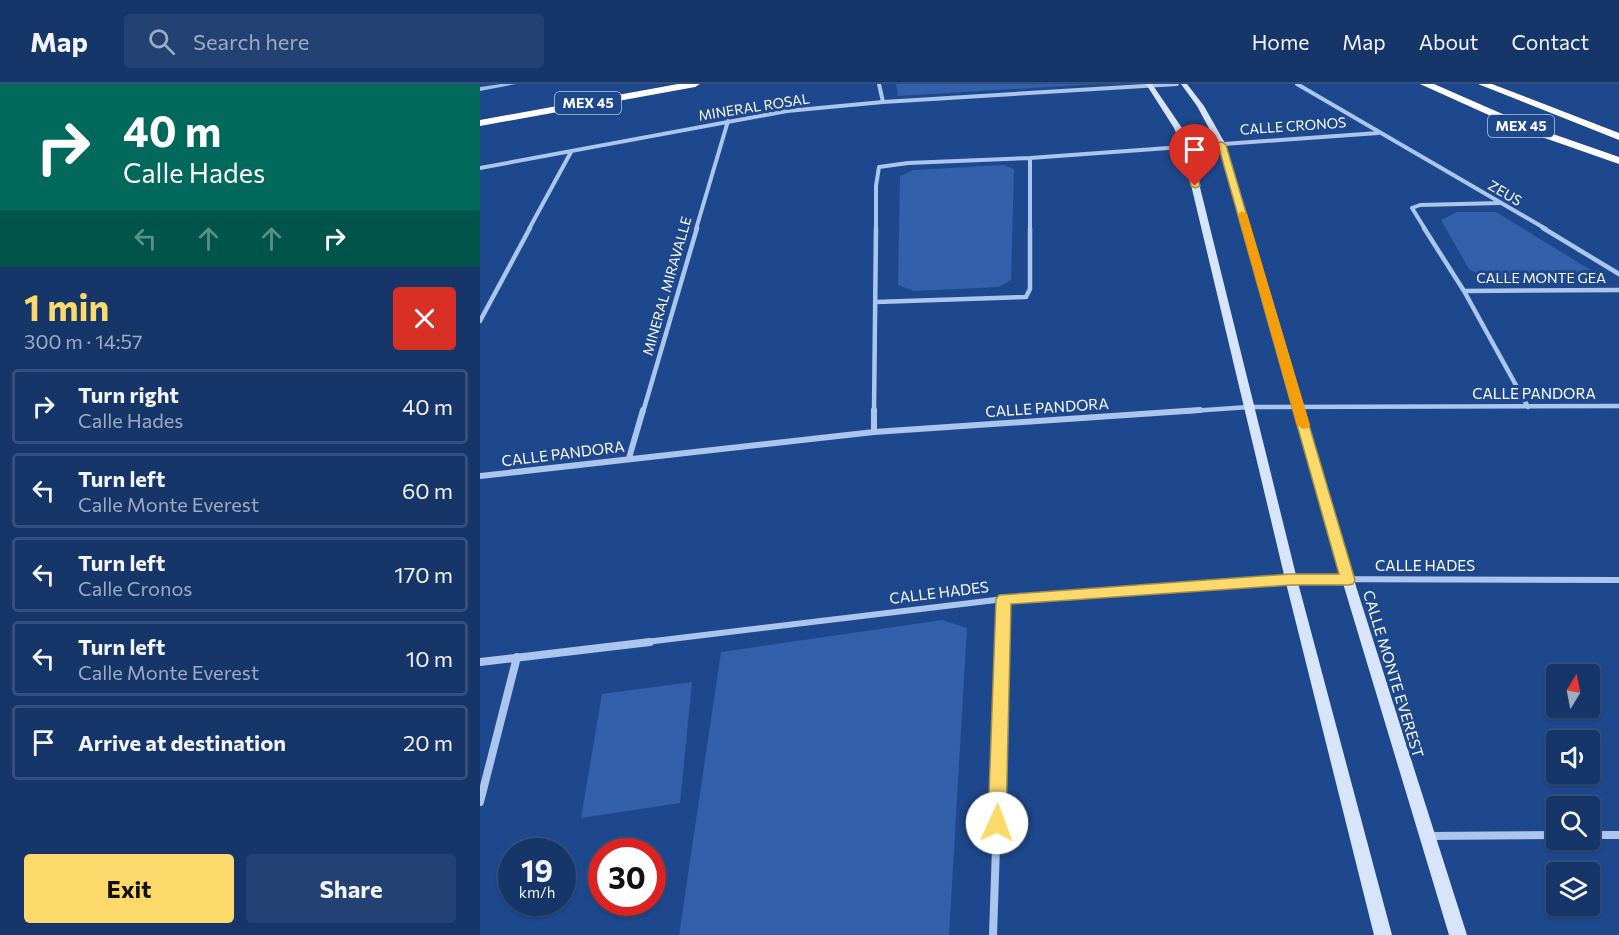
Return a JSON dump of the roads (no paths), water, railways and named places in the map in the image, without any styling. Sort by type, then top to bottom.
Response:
[{"type":"highway","name":"MEX 45","points":[[480,123],[695,84]]},
{"type":"highway","name":"MEX 45","points":[[1425,84],[1526,128],[1619,161]]},
{"type":"highway","name":"MEX 45","points":[[1483,84],[1619,137]]},
{"type":"street","points":[[879,84],[883,102]]},
{"type":"street","name":"MINERAL ROSAL","points":[[480,168],[728,121],[806,109],[883,102],[1178,84]]},
{"type":"street","name":"CALLE MONTE EVEREST","points":[[1184,84],[1200,106],[1222,145],[1348,580],[1458,935]]},
{"type":"street","name":"ZEUS","points":[[1297,84],[1378,133],[1503,203],[1619,274]]},
{"type":"street","points":[[1151,85],[1178,128],[1186,147],[1291,579],[1383,935]]},
{"type":"street","name":"MINERAL MIRAVALLE","points":[[629,458],[728,121]]},
{"type":"street","name":"CALLE CRONOS","points":[[874,432],[876,186],[879,168],[908,162],[1030,158],[1378,133]]},
{"type":"street","points":[[480,321],[571,152]]},
{"type":"street","points":[[876,302],[1026,297],[1030,289],[1030,158]]},
{"type":"street","name":"CALLE MONTE GEA","points":[[1503,203],[1412,206],[1414,213],[1464,291],[1528,407]]},
{"type":"street","name":"CALLE MONTE GEA","points":[[1464,291],[1619,290]]},
{"type":"street","name":"CALLE PANDORA","points":[[480,477],[629,458],[874,432],[1249,407],[1619,406]]},
{"type":"street","name":"CALLE HADES","points":[[480,662],[1004,599],[1291,579],[1619,580]]},
{"type":"street","points":[[993,935],[1004,599]]},
{"type":"street","points":[[480,802],[517,657]]},
{"type":"street","points":[[1429,836],[1546,835]]},
{"type":"street","points":[[1600,835],[1619,835]]},
{"type":"waterway","points":[[480,89],[513,84]]}]
